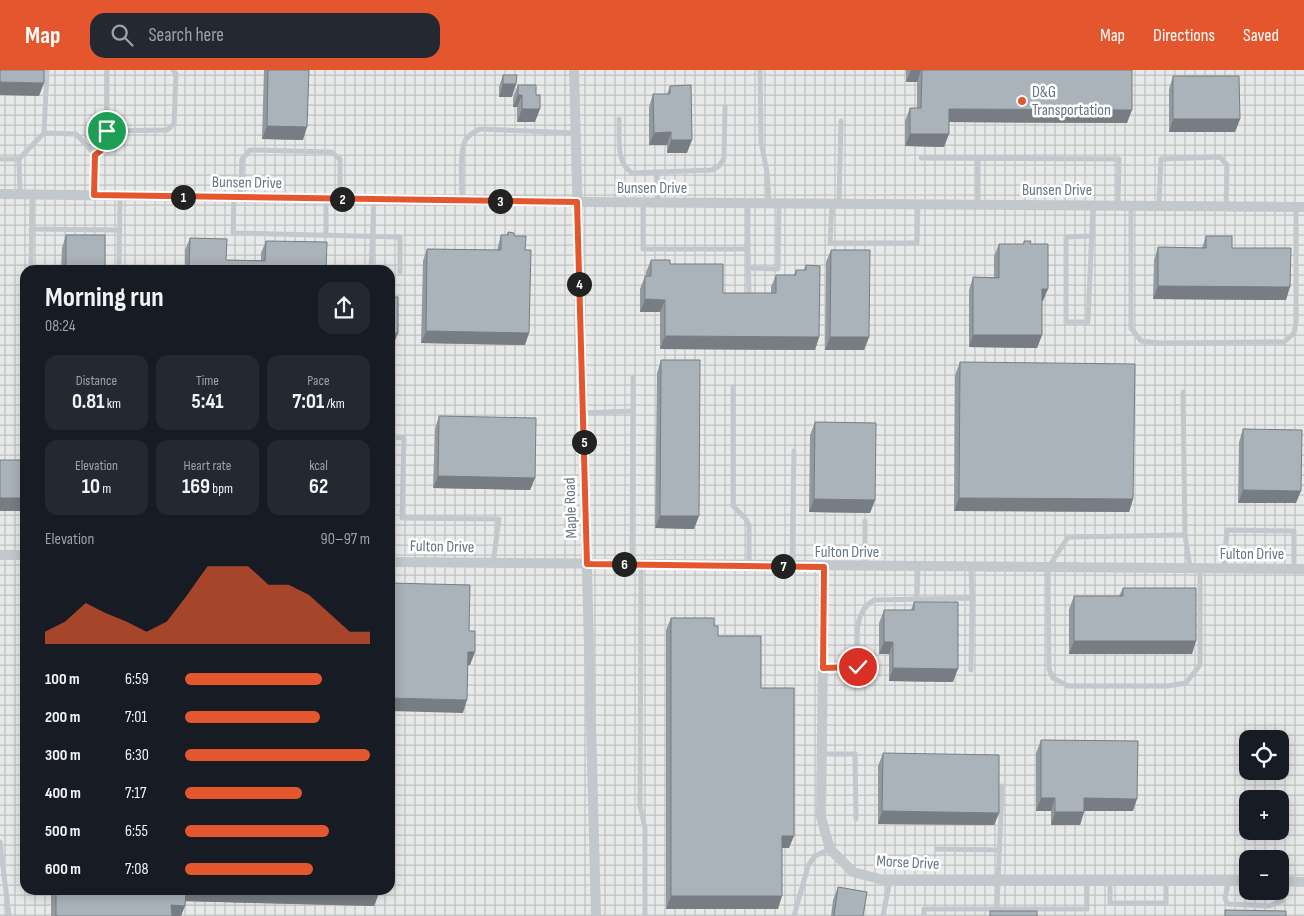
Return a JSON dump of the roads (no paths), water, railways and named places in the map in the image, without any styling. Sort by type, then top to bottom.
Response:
[{"type":"street","name":"Maple Road","points":[[574,70],[596,916]]},
{"type":"street","name":"Bunsen Drive","points":[[0,194],[643,203],[1300,207]]},
{"type":"street","points":[[0,554],[20,555]]},
{"type":"street","name":"Fulton Drive","points":[[395,562],[824,567],[1299,569]]},
{"type":"street","name":"Morse Drive","points":[[824,567],[821,817],[830,849],[853,872],[890,880],[1239,881]]},
{"type":"street","points":[[1289,881],[1304,882]]},
{"type":"lane","points":[[20,194],[19,159],[44,133],[47,70]]},
{"type":"lane","points":[[95,155],[104,150],[107,143],[107,70]]},
{"type":"lane","points":[[107,131],[167,130],[174,124],[176,74],[173,70]]},
{"type":"lane","points":[[748,268],[778,269],[774,203],[761,142],[760,70]]},
{"type":"lane","points":[[619,119],[621,162],[632,173],[712,170],[719,166],[724,158],[725,107]]},
{"type":"lane","points":[[841,121],[830,243],[917,243],[918,204]]},
{"type":"lane","points":[[462,201],[463,150],[465,141],[470,134],[480,129],[576,133]]},
{"type":"lane","points":[[44,133],[76,134],[95,155],[94,195]]},
{"type":"lane","points":[[340,199],[340,159],[331,152],[250,150],[242,159],[234,233],[400,237],[400,272]]},
{"type":"lane","points":[[1159,206],[1162,159],[1220,157],[1227,165],[1226,206]]},
{"type":"lane","points":[[921,158],[1119,159],[1118,205]]},
{"type":"lane","points":[[978,158],[978,204]]},
{"type":"lane","points":[[0,159],[19,159]]},
{"type":"lane","points":[[657,172],[658,203]]},
{"type":"lane","points":[[31,265],[32,194]]},
{"type":"lane","points":[[119,265],[120,196]]},
{"type":"lane","points":[[326,199],[326,236]]},
{"type":"lane","points":[[371,265],[374,200]]},
{"type":"lane","points":[[643,203],[644,249],[748,251]]},
{"type":"lane","points":[[748,203],[749,294]]},
{"type":"lane","points":[[1091,236],[1066,237],[1066,322],[1088,322],[1093,205]]},
{"type":"lane","points":[[1131,205],[1131,328],[1141,341],[1160,343],[1284,342],[1294,333],[1296,323],[1300,207]]},
{"type":"lane","points":[[31,229],[120,230]]},
{"type":"lane","points":[[633,378],[640,806],[645,828],[645,916]]},
{"type":"lane","points":[[733,387],[733,506],[749,525],[749,566]]},
{"type":"lane","points":[[1183,392],[1185,535],[1195,569],[1200,664],[1186,683],[1168,686],[1068,686],[1053,678],[1049,669],[1048,568],[1068,537],[1185,535]]},
{"type":"lane","points":[[583,413],[633,412]]},
{"type":"lane","points":[[395,437],[404,438],[402,518],[499,519],[493,563]]},
{"type":"lane","points":[[792,566],[794,451]]},
{"type":"lane","points":[[865,521],[865,567]]},
{"type":"lane","points":[[1224,569],[1227,530],[1294,532],[1299,569]]},
{"type":"lane","points":[[917,599],[918,567]]},
{"type":"lane","points":[[971,567],[971,670]]},
{"type":"lane","points":[[858,667],[858,620],[865,605],[874,600],[972,598]]},
{"type":"lane","points":[[823,668],[877,667]]},
{"type":"lane","points":[[822,754],[855,754],[856,819]]},
{"type":"lane","points":[[997,908],[1002,786]]},
{"type":"lane","points":[[0,842],[9,916]]},
{"type":"lane","points":[[794,916],[808,866],[815,856],[830,849]]},
{"type":"lane","points":[[937,849],[999,850]]},
{"type":"lane","points":[[884,916],[890,880]]},
{"type":"lane","points":[[924,916],[924,909],[1088,908],[1088,880]]},
{"type":"lane","points":[[1110,880],[1110,903],[1166,904],[1166,881]]},
{"type":"lane","points":[[1229,881],[1225,898],[1227,904],[1268,906],[1282,900]]},
{"type":"place","name":"D&G Transportation","points":[[1022,101]]}]
